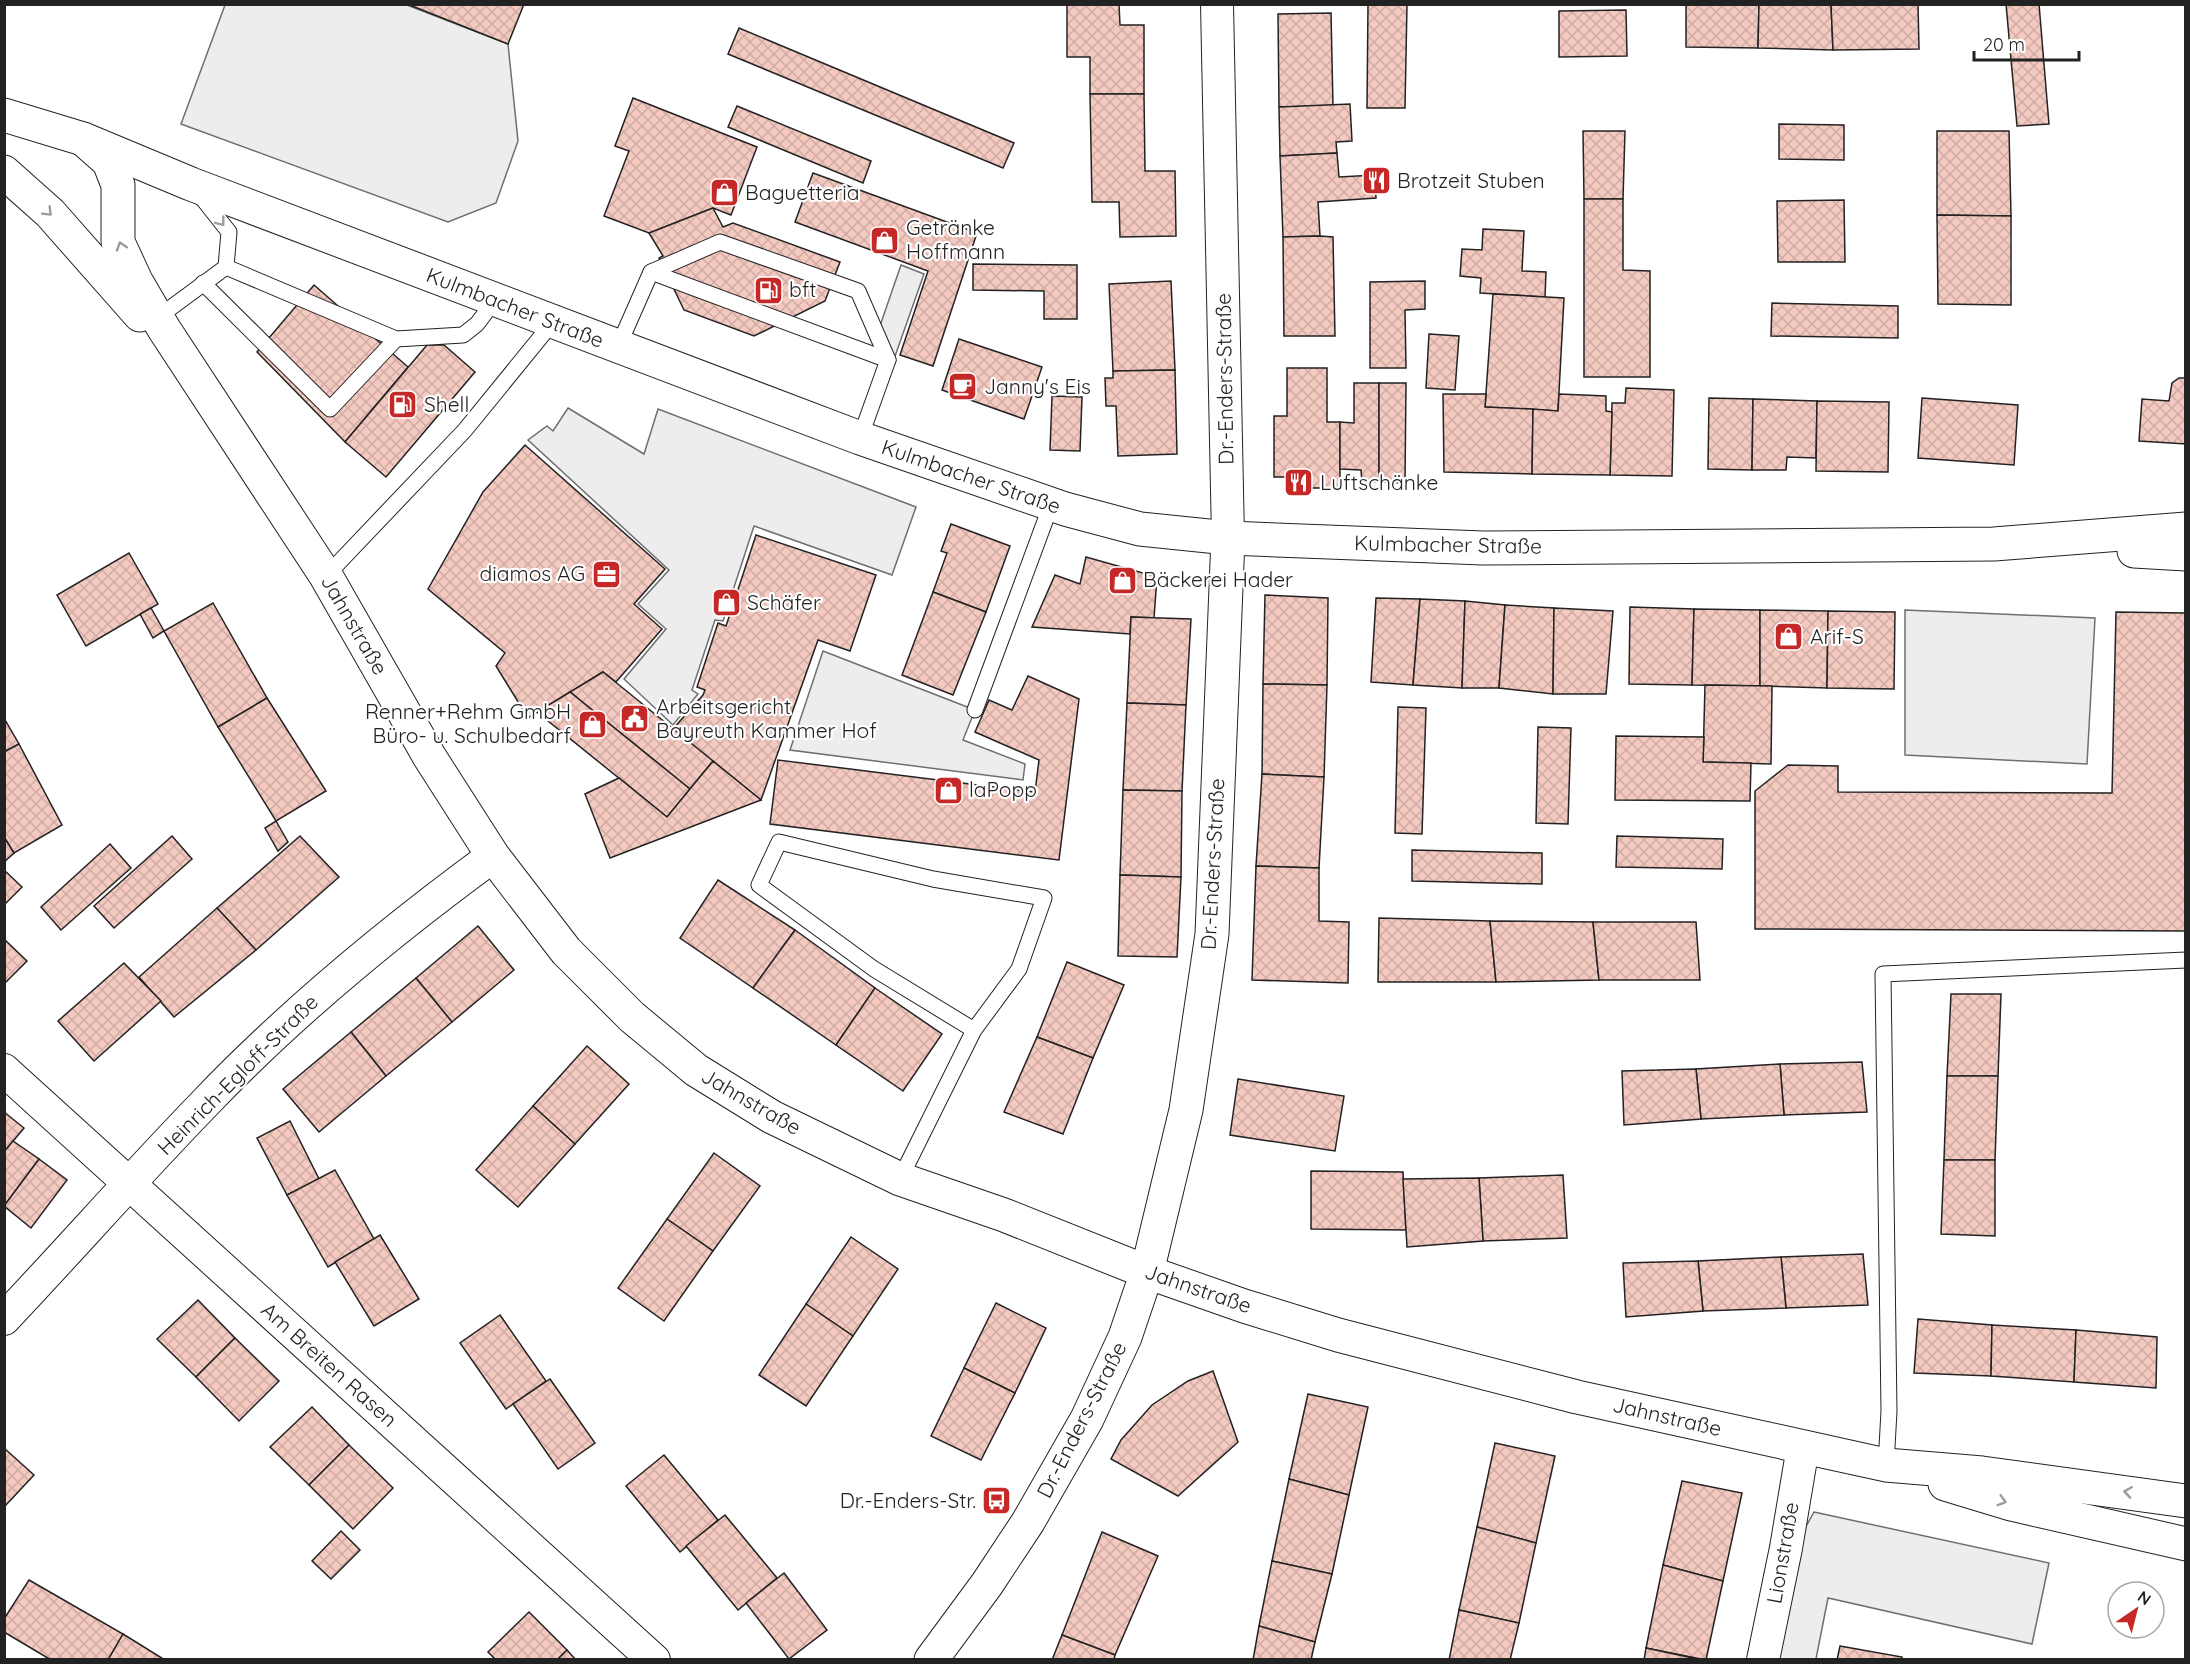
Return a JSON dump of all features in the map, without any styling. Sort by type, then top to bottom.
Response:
[{"type":"main road","name":"Kulmbacher Straße","points":[[4,115],[83,139],[191,184],[860,438],[1051,505],[1140,529],[1228,538],[1483,548],[1994,544],[2186,554]]},
{"type":"main road","name":"Jahnstraße","points":[[83,139],[109,162],[118,185],[118,242],[135,281],[326,576],[429,756],[493,856],[566,951],[632,1017],[696,1070],[772,1117],[900,1179],[1004,1215],[1147,1272],[1244,1306],[1338,1335],[1577,1397],[1886,1465],[2011,1504],[2186,1544]]},
{"type":"main road","points":[[4,172],[50,213],[122,294],[237,439]]},
{"type":"main road","name":"Kulmbacher Straße","points":[[1994,544],[2186,529]]},
{"type":"main road","name":"Dr.-Enders-Straße","points":[[931,1659],[987,1584],[1028,1522],[1082,1428],[1125,1337],[1147,1272],[1186,1110],[1212,933],[1228,538]]},
{"type":"main road","name":"Jahnstraße","points":[[1886,1465],[1994,1475],[2186,1501]]},
{"type":"street","name":"Dr.-Enders-Straße","points":[[1217,4],[1228,538]]},
{"type":"street","name":"Heinrich-Egloff-Straße","points":[[4,1319],[206,1101],[330,984],[493,856]]},
{"type":"street","name":"Am Breiten Rasen","points":[[4,1070],[654,1659]]},
{"type":"street","name":"Lionstraße","points":[[1763,1659],[1786,1548],[1803,1447]]},
{"type":"lane","points":[[191,184],[229,232],[226,267]]},
{"type":"lane","points":[[618,347],[651,272],[720,242],[858,291],[888,360],[860,438]]},
{"type":"lane","points":[[158,318],[226,267]]},
{"type":"lane","points":[[226,267],[396,339],[462,335],[477,324],[495,300]]},
{"type":"lane","points":[[651,272],[888,360]]},
{"type":"lane","points":[[203,283],[330,409],[396,339]]},
{"type":"lane","points":[[326,576],[473,421],[553,322]]},
{"type":"lane","points":[[975,710],[1051,505]]},
{"type":"lane","points":[[900,1179],[974,1030],[1019,969],[1044,898],[933,879],[778,842],[759,885],[874,969],[974,1030]]},
{"type":"lane","points":[[1886,1465],[1889,1411],[1883,974],[2186,960]]},
{"type":"shaded area","points":[[225,5],[407,5],[508,44],[518,141],[496,203],[448,222],[181,124]]},
{"type":"shaded area","points":[[901,265],[924,274],[894,359],[872,349]]},
{"type":"shaded area","points":[[568,408],[644,454],[658,409],[916,507],[892,575],[754,526],[723,621],[715,620],[692,690],[698,694],[673,725],[624,679],[666,629],[638,604],[669,570],[528,440],[547,426],[553,431]]},
{"type":"shaded area","points":[[1905,610],[2095,618],[2087,764],[1905,755]]},
{"type":"shaded area","points":[[823,651],[975,710],[963,740],[1025,764],[1023,780],[790,750]]},
{"type":"shaded area","points":[[1814,1512],[2049,1563],[2032,1644],[1828,1598],[1816,1659],[1776,1660],[1804,1530]]},
{"type":"building","points":[[407,4],[524,4],[508,44]]},
{"type":"building","points":[[1067,4],[1119,4],[1120,25],[1144,25],[1144,94],[1090,94],[1090,57],[1067,57]]},
{"type":"building","points":[[1368,4],[1407,4],[1405,108],[1367,108]]},
{"type":"building","points":[[1686,4],[1759,4],[1758,48],[1686,47]]},
{"type":"building","points":[[1759,4],[1831,4],[1833,50],[1758,48]]},
{"type":"building","points":[[1831,4],[1918,4],[1919,49],[1833,50]]},
{"type":"building","points":[[2006,4],[2039,4],[2049,124],[2017,126]]},
{"type":"building","points":[[1626,10],[1627,56],[1559,57],[1559,11]]},
{"type":"building","points":[[1331,13],[1333,106],[1279,107],[1278,14]]},
{"type":"building","points":[[739,28],[1014,143],[1003,168],[728,54]]},
{"type":"building","points":[[1090,94],[1144,94],[1145,171],[1175,171],[1176,236],[1120,237],[1119,202],[1092,202]]},
{"type":"building","points":[[633,98],[757,147],[731,215],[713,208],[649,233],[604,216],[629,151],[615,146]]},
{"type":"building","points":[[1350,104],[1352,141],[1336,142],[1337,153],[1280,156],[1279,107]]},
{"type":"building","points":[[737,106],[871,161],[863,183],[728,127]]},
{"type":"building","points":[[1779,124],[1844,125],[1844,160],[1779,159]]},
{"type":"building","points":[[1583,131],[1625,131],[1623,199],[1584,199]]},
{"type":"building","points":[[1937,131],[2009,131],[2011,216],[1937,215]]},
{"type":"building","points":[[1337,153],[1339,177],[1375,175],[1376,198],[1318,202],[1320,236],[1283,237],[1280,156]]},
{"type":"building","points":[[813,173],[977,233],[933,366],[900,355],[928,271],[795,222]]},
{"type":"building","points":[[1584,199],[1623,199],[1623,270],[1650,271],[1650,377],[1584,377]]},
{"type":"building","points":[[1844,200],[1845,262],[1778,262],[1777,201]]},
{"type":"building","points":[[713,208],[723,227],[733,223],[840,262],[825,301],[754,336],[684,310],[659,258],[663,256],[649,233]]},
{"type":"building","points":[[1937,215],[2011,216],[2011,305],[1938,304]]},
{"type":"building","points":[[1483,229],[1524,231],[1522,271],[1546,272],[1545,297],[1480,293],[1481,278],[1460,276],[1462,249],[1482,250]]},
{"type":"building","points":[[1283,237],[1333,237],[1335,336],[1284,336]]},
{"type":"building","points":[[973,264],[1077,265],[1077,319],[1044,319],[1044,291],[973,290]]},
{"type":"building","points":[[1171,281],[1175,370],[1113,371],[1109,284]]},
{"type":"building","points":[[1425,281],[1425,309],[1405,310],[1406,368],[1370,368],[1370,282]]},
{"type":"building","points":[[314,285],[408,367],[345,442],[257,352]]},
{"type":"building","points":[[1493,294],[1564,298],[1558,411],[1485,407]]},
{"type":"building","points":[[1772,303],[1898,306],[1898,338],[1771,336]]},
{"type":"building","points":[[1429,334],[1459,336],[1455,390],[1426,388]]},
{"type":"building","points":[[959,339],[1042,367],[1024,419],[942,390]]},
{"type":"building","points":[[427,345],[444,345],[475,372],[386,477],[345,442]]},
{"type":"building","points":[[1287,368],[1327,368],[1327,422],[1340,422],[1340,488],[1291,488],[1291,477],[1274,477],[1274,416],[1287,416]]},
{"type":"building","points":[[1175,370],[1177,454],[1118,456],[1116,406],[1106,406],[1105,378],[1113,378],[1113,371]]},
{"type":"building","points":[[2179,378],[2186,378],[2186,444],[2139,441],[2142,399],[2169,401],[2172,383]]},
{"type":"building","points":[[1354,383],[1379,383],[1379,482],[1362,482],[1361,470],[1340,469],[1340,422],[1354,423]]},
{"type":"building","points":[[1379,383],[1406,383],[1405,483],[1379,482]]},
{"type":"building","points":[[1626,388],[1674,390],[1672,476],[1610,475],[1612,403],[1625,403]]},
{"type":"building","points":[[1443,394],[1486,394],[1485,407],[1533,409],[1532,474],[1444,472]]},
{"type":"building","points":[[1559,394],[1606,396],[1606,411],[1612,412],[1610,475],[1532,474],[1533,409],[1558,411]]},
{"type":"building","points":[[1052,396],[1082,397],[1080,451],[1050,450]]},
{"type":"building","points":[[1709,398],[1753,399],[1752,470],[1708,469]]},
{"type":"building","points":[[1922,398],[2018,405],[2014,465],[1918,458]]},
{"type":"building","points":[[1753,399],[1817,401],[1816,458],[1787,457],[1786,470],[1752,470]]},
{"type":"building","points":[[1817,401],[1889,402],[1888,472],[1816,471]]},
{"type":"building","points":[[525,445],[665,569],[634,604],[662,629],[616,682],[603,672],[528,718],[496,666],[505,653],[428,589],[483,492]]},
{"type":"building","points":[[951,524],[1010,546],[986,612],[933,592],[947,553],[941,551]]},
{"type":"building","points":[[756,535],[876,575],[850,651],[818,640],[761,800],[673,729],[703,695],[705,690],[697,687],[718,623],[726,626]]},
{"type":"building","points":[[129,553],[158,604],[86,646],[57,595]]},
{"type":"building","points":[[1086,557],[1157,577],[1154,618],[1131,617],[1130,634],[1032,627],[1055,575],[1080,584]]},
{"type":"building","points":[[933,592],[986,612],[953,695],[902,675]]},
{"type":"building","points":[[1265,595],[1328,598],[1327,685],[1263,684]]},
{"type":"building","points":[[1376,598],[1420,599],[1413,685],[1371,682]]},
{"type":"building","points":[[1420,599],[1465,601],[1462,688],[1413,685]]},
{"type":"building","points":[[1465,601],[1505,605],[1499,688],[1462,688]]},
{"type":"building","points":[[213,603],[267,698],[218,727],[164,631]]},
{"type":"building","points":[[1505,605],[1554,608],[1553,694],[1499,688]]},
{"type":"building","points":[[1630,607],[1694,609],[1692,685],[1629,684]]},
{"type":"building","points":[[151,608],[164,631],[153,638],[140,614]]},
{"type":"building","points":[[1554,608],[1613,611],[1606,694],[1553,694]]},
{"type":"building","points":[[1694,609],[1760,610],[1760,686],[1692,685]]},
{"type":"building","points":[[1760,610],[1828,611],[1827,688],[1760,686]]},
{"type":"building","points":[[1828,611],[1895,612],[1894,689],[1827,688]]},
{"type":"building","points":[[2116,612],[2186,613],[2186,931],[1755,929],[1755,791],[1788,765],[1838,766],[1838,792],[2112,793]]},
{"type":"building","points":[[1131,617],[1191,619],[1186,705],[1127,703]]},
{"type":"building","points":[[603,672],[713,761],[690,789],[570,692]]},
{"type":"building","points":[[1028,676],[1079,699],[1059,860],[770,824],[778,760],[1035,792],[1039,760],[975,732],[989,700],[1012,710]]},
{"type":"building","points":[[1263,684],[1327,685],[1324,777],[1262,774]]},
{"type":"building","points":[[1705,685],[1772,686],[1771,764],[1703,762]]},
{"type":"building","points":[[570,692],[690,789],[667,817],[537,712]]},
{"type":"building","points":[[267,698],[326,791],[276,821],[218,727]]},
{"type":"building","points":[[1127,703],[1186,705],[1182,791],[1123,790]]},
{"type":"building","points":[[1398,707],[1426,708],[1422,834],[1395,833]]},
{"type":"building","points":[[4,718],[19,744],[4,752]]},
{"type":"building","points":[[1538,727],[1571,728],[1568,824],[1536,823]]},
{"type":"building","points":[[1616,736],[1704,737],[1703,762],[1751,763],[1750,801],[1615,800]]},
{"type":"building","points":[[19,744],[62,825],[14,853],[4,837],[4,752]]},
{"type":"building","points":[[713,761],[761,800],[610,858],[585,794],[619,778],[667,817]]},
{"type":"building","points":[[1262,774],[1324,777],[1319,868],[1256,866]]},
{"type":"building","points":[[1123,790],[1182,791],[1181,877],[1120,875]]},
{"type":"building","points":[[276,821],[288,842],[278,851],[265,828]]},
{"type":"building","points":[[172,836],[192,859],[114,928],[94,906]]},
{"type":"building","points":[[300,836],[339,877],[256,950],[217,908]]},
{"type":"building","points":[[1617,836],[1723,839],[1722,869],[1616,867]]},
{"type":"building","points":[[4,837],[14,853],[4,862]]},
{"type":"building","points":[[110,844],[131,868],[61,930],[41,907]]},
{"type":"building","points":[[1412,850],[1542,853],[1542,884],[1412,881]]},
{"type":"building","points":[[1256,866],[1319,868],[1319,921],[1349,922],[1348,983],[1252,980]]},
{"type":"building","points":[[4,870],[22,887],[4,905]]},
{"type":"building","points":[[1120,875],[1181,877],[1177,957],[1118,956]]},
{"type":"building","points":[[718,880],[795,930],[753,988],[680,938]]},
{"type":"building","points":[[217,908],[256,950],[174,1017],[139,977]]},
{"type":"building","points":[[1379,918],[1490,921],[1496,982],[1378,982]]},
{"type":"building","points":[[1490,921],[1593,922],[1599,980],[1496,982]]},
{"type":"building","points":[[1593,922],[1696,922],[1700,980],[1599,980]]},
{"type":"building","points":[[478,926],[514,970],[452,1022],[416,978]]},
{"type":"building","points":[[795,930],[875,988],[836,1045],[753,988]]},
{"type":"building","points":[[4,939],[27,961],[4,984]]},
{"type":"building","points":[[1067,962],[1124,985],[1093,1058],[1037,1037]]},
{"type":"building","points":[[124,963],[161,1001],[94,1061],[58,1021]]},
{"type":"building","points":[[416,978],[452,1022],[386,1076],[351,1032]]},
{"type":"building","points":[[875,988],[942,1034],[903,1091],[836,1045]]},
{"type":"building","points":[[1951,994],[2001,994],[1998,1076],[1947,1076]]},
{"type":"building","points":[[351,1032],[386,1076],[319,1132],[283,1089]]},
{"type":"building","points":[[1037,1037],[1093,1058],[1063,1134],[1004,1112]]},
{"type":"building","points":[[587,1046],[629,1084],[575,1144],[533,1106]]},
{"type":"building","points":[[1862,1062],[1867,1112],[1784,1115],[1780,1064]]},
{"type":"building","points":[[1780,1064],[1784,1115],[1701,1119],[1696,1069]]},
{"type":"building","points":[[1696,1069],[1701,1119],[1624,1125],[1622,1071]]},
{"type":"building","points":[[1947,1076],[1998,1076],[1995,1160],[1944,1160]]},
{"type":"building","points":[[1238,1079],[1344,1096],[1335,1151],[1230,1135]]},
{"type":"building","points":[[533,1106],[575,1144],[518,1207],[476,1170]]},
{"type":"building","points":[[4,1112],[24,1128],[4,1152]]},
{"type":"building","points":[[290,1121],[319,1179],[287,1195],[257,1138]]},
{"type":"building","points":[[13,1141],[39,1159],[4,1206],[4,1152]]},
{"type":"building","points":[[714,1153],[760,1186],[713,1251],[667,1219]]},
{"type":"building","points":[[39,1159],[67,1180],[31,1228],[4,1206]]},
{"type":"building","points":[[1944,1160],[1995,1160],[1995,1236],[1941,1234]]},
{"type":"building","points":[[335,1170],[374,1239],[328,1267],[287,1195]]},
{"type":"building","points":[[1311,1171],[1403,1172],[1406,1230],[1311,1229]]},
{"type":"building","points":[[1563,1175],[1567,1238],[1483,1241],[1479,1178]]},
{"type":"building","points":[[1479,1178],[1483,1241],[1407,1247],[1403,1179]]},
{"type":"building","points":[[667,1219],[713,1251],[664,1321],[618,1288]]},
{"type":"building","points":[[380,1235],[419,1299],[374,1326],[335,1262]]},
{"type":"building","points":[[851,1237],[898,1269],[853,1336],[806,1304]]},
{"type":"building","points":[[1863,1254],[1868,1305],[1786,1308],[1781,1257]]},
{"type":"building","points":[[1781,1257],[1786,1308],[1703,1311],[1698,1261]]},
{"type":"building","points":[[1698,1261],[1703,1311],[1626,1317],[1623,1263]]},
{"type":"building","points":[[198,1300],[235,1338],[196,1377],[157,1339]]},
{"type":"building","points":[[996,1303],[1046,1328],[1015,1393],[964,1368]]},
{"type":"building","points":[[806,1304],[853,1336],[806,1406],[759,1375]]},
{"type":"building","points":[[500,1315],[546,1381],[506,1409],[460,1343]]},
{"type":"building","points":[[1918,1319],[1992,1325],[1991,1376],[1914,1373]]},
{"type":"building","points":[[1992,1325],[2076,1330],[2074,1382],[1991,1376]]},
{"type":"building","points":[[2076,1330],[2157,1337],[2156,1388],[2074,1382]]},
{"type":"building","points":[[235,1338],[279,1381],[239,1421],[196,1377]]},
{"type":"building","points":[[964,1368],[1015,1393],[981,1460],[931,1436]]},
{"type":"building","points":[[1213,1371],[1238,1442],[1178,1496],[1111,1459],[1121,1440],[1152,1405],[1188,1381]]},
{"type":"building","points":[[550,1379],[595,1443],[558,1469],[513,1404]]},
{"type":"building","points":[[1308,1394],[1368,1407],[1349,1495],[1289,1479]]},
{"type":"building","points":[[312,1407],[349,1445],[309,1485],[270,1447]]},
{"type":"building","points":[[1495,1443],[1555,1456],[1536,1543],[1477,1527]]},
{"type":"building","points":[[349,1445],[393,1488],[353,1529],[309,1485]]},
{"type":"building","points":[[4,1448],[34,1475],[4,1507]]},
{"type":"building","points":[[664,1455],[718,1520],[680,1552],[626,1486]]},
{"type":"building","points":[[1289,1479],[1349,1495],[1332,1574],[1272,1561]]},
{"type":"building","points":[[1682,1481],[1742,1493],[1723,1581],[1663,1565]]},
{"type":"building","points":[[725,1515],[777,1578],[738,1610],[686,1546]]},
{"type":"building","points":[[1477,1527],[1536,1543],[1519,1623],[1459,1610]]},
{"type":"building","points":[[341,1531],[360,1550],[331,1579],[312,1561]]},
{"type":"building","points":[[1102,1532],[1158,1556],[1115,1655],[1062,1635]]},
{"type":"building","points":[[1272,1561],[1332,1574],[1315,1642],[1259,1626]]},
{"type":"building","points":[[1663,1565],[1723,1581],[1706,1660],[1646,1648]]},
{"type":"building","points":[[784,1573],[827,1630],[789,1659],[746,1603]]},
{"type":"building","points":[[29,1580],[123,1634],[108,1660],[51,1660],[4,1632],[4,1619]]},
{"type":"building","points":[[1459,1610],[1519,1623],[1510,1660],[1449,1660]]},
{"type":"building","points":[[529,1612],[567,1650],[557,1660],[496,1660],[488,1652]]},
{"type":"building","points":[[1259,1626],[1315,1642],[1311,1660],[1253,1660]]},
{"type":"building","points":[[123,1634],[165,1660],[108,1660]]},
{"type":"building","points":[[1062,1635],[1115,1655],[1114,1660],[1052,1660]]},
{"type":"building","points":[[1840,1646],[1902,1657],[1901,1660],[1837,1660]]},
{"type":"building","points":[[1646,1648],[1702,1660],[1644,1660]]},
{"type":"building","points":[[567,1650],[576,1660],[557,1660]]},
{"type":"place","name":"Brotzeit Stuben","points":[[1376,181]]},
{"type":"place","name":"Baguetteria","points":[[724,193]]},
{"type":"place","name":"Getränke Hoffmann","points":[[885,240]]},
{"type":"place","name":"bft","points":[[768,290]]},
{"type":"place","name":"Janny's Eis","points":[[963,387]]},
{"type":"place","name":"Shell","points":[[403,405]]},
{"type":"place","name":"Luftschänke","points":[[1299,483]]},
{"type":"place","name":"diamos AG","points":[[606,574]]},
{"type":"place","name":"Bäckerei Hader","points":[[1122,580]]},
{"type":"place","name":"Schäfer","points":[[726,603]]},
{"type":"place","name":"Arif-S","points":[[1789,637]]},
{"type":"place","name":"Arbeitsgericht Bayreuth Kammer Hof","points":[[635,719]]},
{"type":"place","name":"Renner+Rehm GmbH Büro- u. Schulbedarf","points":[[592,724]]},
{"type":"place","name":"laPopp","points":[[948,790]]},
{"type":"place","name":"Dr.-Enders-Str.","points":[[997,1501]]}]
